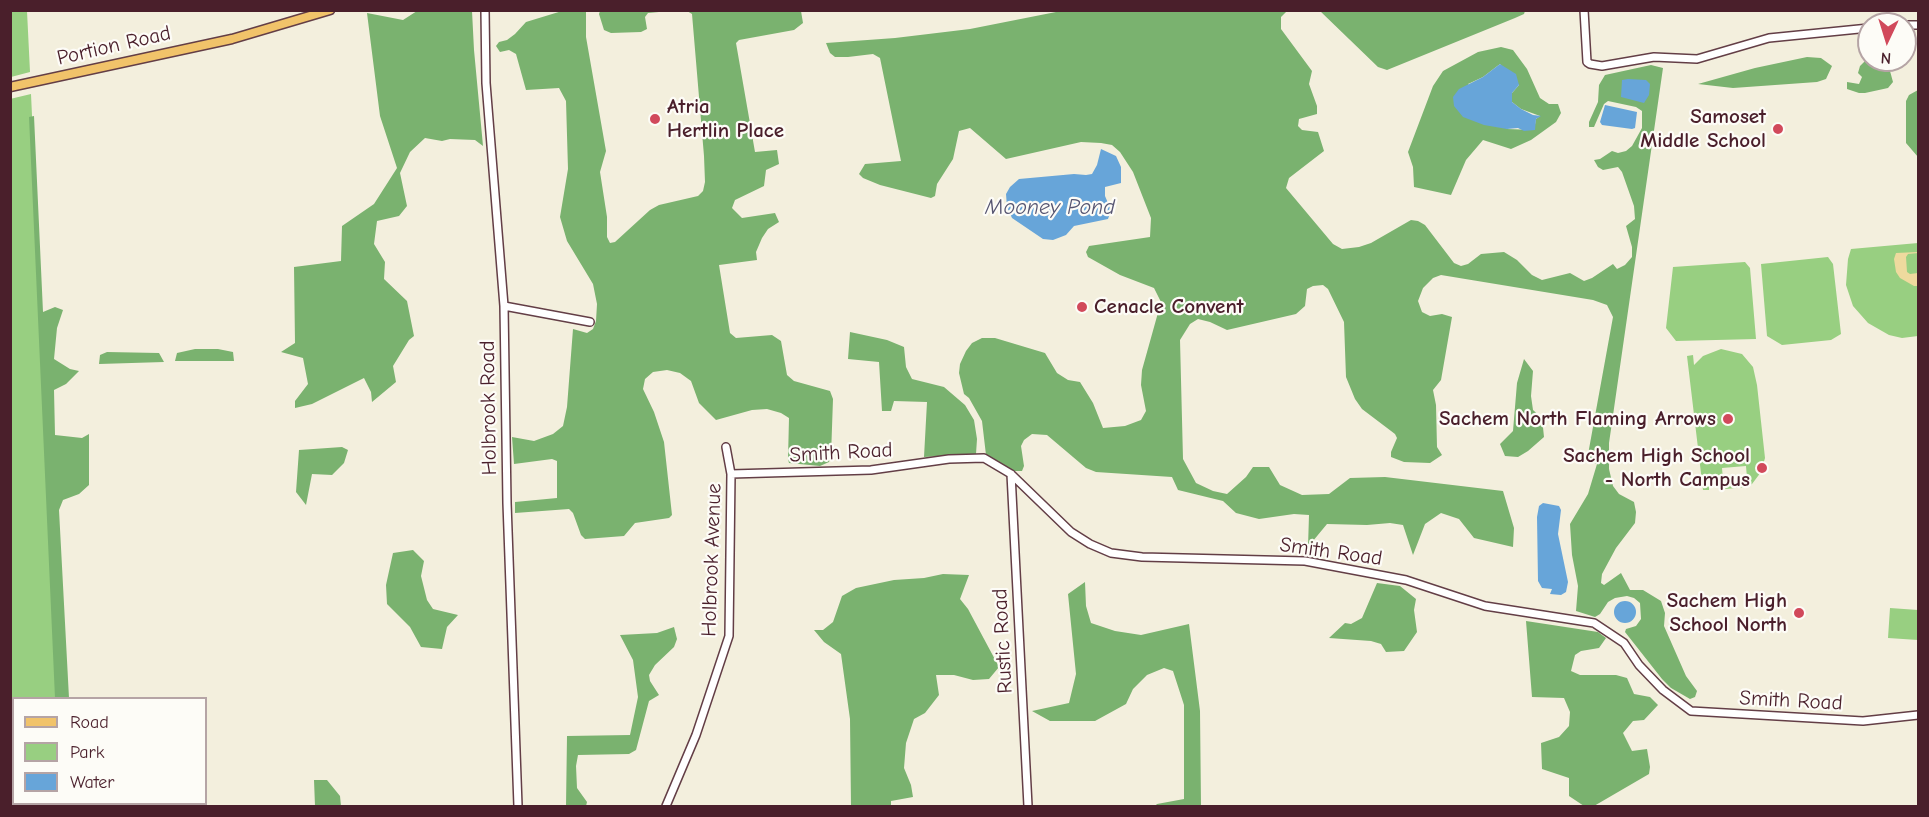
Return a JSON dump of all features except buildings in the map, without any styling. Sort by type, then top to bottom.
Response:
[{"type":"main road","name":"Portion Road","points":[[10,87],[232,39],[330,10]]},
{"type":"street","name":"Holbrook Road","points":[[484,10],[486,82],[504,306],[507,503],[518,807]]},
{"type":"street","points":[[1584,10],[1587,62],[1596,66],[1654,57],[1697,59],[1769,38],[1857,29]]},
{"type":"street","points":[[504,306],[590,322]]},
{"type":"street","name":"Holbrook Avenue","points":[[666,807],[700,725],[729,636],[731,474],[726,447]]},
{"type":"street","name":"Smith Road","points":[[731,474],[871,470],[949,459],[984,458],[1011,474],[1071,532],[1111,553],[1142,557],[1305,561],[1406,580],[1485,606],[1594,623],[1624,643],[1639,665],[1663,690],[1691,711],[1863,721],[1918,715]]},
{"type":"street","name":"Rustic Road","points":[[1011,474],[1029,807]]},
{"type":"green space","points":[[600,10],[670,11],[648,13],[645,17],[647,29],[641,32],[611,33],[604,30]]},
{"type":"green space","points":[[10,11],[27,11],[30,72],[11,77]]},
{"type":"green space","points":[[417,11],[472,11],[483,146],[475,140],[442,141],[425,138],[410,152],[400,173],[407,206],[399,216],[377,221],[374,244],[385,262],[384,279],[407,301],[414,336],[409,340],[393,366],[396,382],[372,402],[371,392],[364,378],[312,404],[295,408],[295,401],[308,384],[303,358],[281,352],[295,343],[294,267],[341,261],[342,226],[374,204],[397,168],[380,116],[367,13],[403,20]]},
{"type":"green space","points":[[562,11],[586,11],[586,37],[606,151],[600,172],[607,217],[607,237],[610,243],[615,242],[650,210],[659,205],[698,196],[703,191],[704,156],[692,14],[687,11],[801,11],[803,23],[794,30],[739,40],[736,43],[755,152],[777,150],[779,164],[766,170],[764,186],[735,200],[732,208],[742,218],[775,213],[779,222],[768,229],[762,238],[756,252],[757,260],[719,265],[730,333],[736,338],[772,335],[781,341],[787,375],[794,381],[830,391],[833,399],[829,462],[820,466],[789,463],[789,418],[781,413],[767,409],[752,410],[716,420],[699,403],[691,381],[680,373],[667,370],[653,372],[645,379],[643,389],[664,442],[672,515],[669,518],[635,523],[624,536],[585,539],[569,509],[515,513],[515,502],[557,498],[557,461],[552,459],[514,464],[512,437],[534,441],[553,434],[563,426],[567,407],[573,329],[587,333],[593,329],[596,321],[597,304],[593,284],[567,241],[560,217],[568,169],[566,101],[559,88],[526,90],[516,54],[509,50],[500,52],[496,46],[515,34],[526,22]]},
{"type":"green space","points":[[1061,11],[1287,11],[1281,17],[1281,29],[1312,71],[1309,84],[1317,106],[1317,114],[1299,119],[1298,126],[1302,130],[1318,132],[1324,151],[1289,178],[1286,188],[1333,244],[1342,249],[1359,247],[1371,243],[1411,220],[1418,221],[1425,225],[1454,263],[1461,266],[1468,264],[1481,254],[1504,252],[1517,260],[1532,275],[1542,280],[1570,273],[1584,281],[1613,264],[1617,269],[1625,265],[1632,257],[1632,247],[1626,226],[1635,219],[1634,206],[1622,172],[1618,167],[1603,170],[1594,160],[1612,151],[1618,153],[1626,151],[1632,146],[1642,128],[1642,111],[1636,107],[1608,101],[1604,104],[1594,127],[1589,127],[1589,122],[1598,102],[1599,85],[1605,75],[1651,65],[1663,68],[1609,443],[1609,469],[1613,486],[1619,494],[1634,502],[1635,523],[1616,548],[1602,574],[1601,583],[1604,585],[1621,573],[1630,590],[1643,590],[1661,601],[1665,613],[1664,626],[1686,676],[1697,691],[1695,697],[1690,699],[1671,688],[1625,632],[1626,629],[1636,626],[1641,619],[1640,603],[1634,598],[1627,596],[1615,598],[1608,602],[1600,614],[1595,617],[1576,611],[1578,586],[1572,555],[1570,524],[1588,494],[1597,464],[1587,460],[1613,317],[1607,305],[1593,300],[1441,275],[1433,278],[1423,288],[1418,301],[1422,312],[1430,316],[1442,314],[1452,317],[1441,380],[1433,390],[1436,405],[1437,447],[1442,455],[1430,463],[1404,462],[1391,457],[1397,438],[1395,434],[1362,409],[1355,399],[1346,377],[1344,322],[1328,289],[1323,285],[1307,289],[1305,306],[1296,314],[1227,330],[1198,319],[1190,324],[1180,340],[1183,459],[1196,483],[1213,491],[1227,494],[1246,477],[1253,467],[1269,467],[1280,485],[1302,495],[1329,494],[1350,478],[1385,477],[1503,491],[1514,528],[1513,547],[1474,538],[1459,519],[1441,513],[1425,524],[1413,555],[1403,525],[1390,523],[1327,524],[1308,547],[1309,515],[1294,514],[1259,519],[1236,513],[1223,501],[1178,490],[1172,477],[1096,472],[1086,468],[1047,435],[1032,434],[1024,440],[1021,446],[1024,466],[1022,471],[1014,471],[986,455],[982,421],[969,398],[964,394],[959,373],[966,351],[972,343],[982,338],[995,338],[1045,353],[1057,373],[1068,380],[1080,382],[1093,403],[1103,428],[1125,426],[1141,420],[1146,411],[1141,385],[1142,370],[1161,302],[1154,288],[1120,275],[1088,257],[1086,252],[1089,246],[1150,237],[1151,218],[1133,172],[1120,152],[1112,145],[1101,143],[1081,142],[1006,159],[970,128],[959,131],[953,159],[937,184],[935,196],[931,198],[880,185],[863,178],[859,174],[865,164],[901,161],[880,58],[873,54],[835,57],[830,53],[826,43],[970,29]]},
{"type":"green space","points":[[1320,11],[1525,11],[1524,14],[1515,18],[1387,70],[1378,67]]},
{"type":"green space","points":[[1501,47],[1513,50],[1527,69],[1540,98],[1549,104],[1558,104],[1561,113],[1556,122],[1531,140],[1511,149],[1483,140],[1466,160],[1451,195],[1414,187],[1413,167],[1408,152],[1433,86],[1443,71],[1478,52]],"holes":[[[1500,64],[1519,85],[1512,93],[1512,102],[1521,109],[1540,116],[1536,119],[1534,130],[1507,129],[1468,84],[1483,77]]]},
{"type":"green space","points":[[1807,57],[1821,58],[1832,66],[1826,79],[1817,82],[1733,88],[1698,84],[1755,68]]},
{"type":"green space","points":[[1890,72],[1893,82],[1888,88],[1865,93],[1847,89],[1847,82],[1859,84],[1862,77],[1858,73]]},
{"type":"green space","points":[[1918,90],[1918,157],[1906,143],[1906,101],[1909,95]]},
{"type":"green space","points":[[31,94],[59,697],[12,697],[12,805],[63,806],[11,806],[10,99]]},
{"type":"green space","points":[[34,116],[43,312],[55,307],[63,310],[57,328],[54,359],[70,369],[79,371],[66,384],[54,390],[55,435],[82,438],[89,434],[89,485],[79,494],[63,500],[59,510],[69,697],[55,697],[29,117]]},
{"type":"green space","points":[[1918,243],[1918,336],[1902,338],[1889,335],[1868,323],[1853,306],[1846,285],[1851,249]]},
{"type":"green space","points":[[1828,257],[1833,264],[1841,334],[1831,340],[1782,345],[1767,336],[1761,264]]},
{"type":"green space","points":[[1745,262],[1750,268],[1756,339],[1676,341],[1666,328],[1673,267]]},
{"type":"green space","points":[[850,332],[887,340],[904,347],[906,367],[912,379],[944,387],[965,405],[974,420],[977,439],[976,454],[924,457],[927,402],[894,401],[891,411],[882,411],[879,362],[848,359]]},
{"type":"green space","points":[[195,349],[218,349],[233,352],[234,361],[175,361],[177,353]]},
{"type":"green space","points":[[1721,349],[1742,354],[1753,367],[1765,458],[1761,472],[1752,484],[1746,487],[1726,489],[1709,479],[1709,490],[1703,490],[1687,356],[1693,355],[1694,365],[1703,356]],"holes":[[[1746,466],[1747,478],[1734,482],[1733,479],[1723,480],[1722,468]]]},
{"type":"green space","points":[[107,352],[159,353],[164,362],[99,364],[100,355]]},
{"type":"green space","points":[[1524,359],[1533,371],[1531,396],[1533,410],[1542,418],[1544,437],[1518,457],[1505,456],[1500,444],[1513,431],[1517,383]]},
{"type":"green space","points":[[342,447],[348,450],[344,463],[332,475],[312,474],[306,505],[296,492],[299,450]]},
{"type":"green space","points":[[413,550],[424,561],[421,576],[427,600],[433,609],[458,615],[447,627],[442,649],[421,647],[410,627],[387,604],[386,585],[393,553]]},
{"type":"green space","points":[[943,574],[969,575],[960,599],[968,609],[999,667],[989,679],[973,680],[954,675],[936,675],[939,695],[925,713],[914,719],[906,743],[904,768],[913,797],[891,801],[891,806],[851,806],[850,719],[841,654],[824,642],[814,630],[823,630],[833,622],[842,596],[856,588],[894,580]]},
{"type":"green space","points":[[1085,582],[1086,606],[1091,623],[1115,631],[1141,635],[1189,624],[1200,711],[1201,806],[1155,806],[1184,799],[1184,705],[1173,671],[1164,668],[1147,675],[1133,689],[1126,704],[1095,721],[1050,721],[1032,711],[1069,703],[1076,674],[1068,594]]},
{"type":"green space","points":[[1377,583],[1400,586],[1416,599],[1414,610],[1417,632],[1404,651],[1386,652],[1381,644],[1371,641],[1329,638],[1345,623],[1351,624],[1362,618]]},
{"type":"green space","points":[[1890,608],[1918,610],[1918,640],[1888,638]]},
{"type":"green space","points":[[1526,621],[1598,632],[1606,638],[1599,648],[1581,651],[1575,655],[1571,671],[1580,675],[1616,675],[1627,678],[1634,694],[1650,697],[1658,705],[1644,720],[1633,721],[1623,733],[1632,751],[1647,749],[1649,774],[1594,806],[1584,806],[1569,796],[1569,778],[1542,769],[1541,743],[1559,737],[1569,726],[1570,712],[1564,698],[1532,697]]},
{"type":"green space","points":[[674,627],[677,639],[674,647],[655,665],[649,675],[659,695],[649,701],[636,750],[629,754],[578,755],[577,788],[587,802],[586,806],[566,806],[567,736],[630,735],[638,697],[633,660],[620,635],[657,633]]},
{"type":"green space","points":[[314,780],[327,780],[340,796],[341,806],[315,806]]},
{"type":"sand","points":[[1918,252],[1908,254],[1906,257],[1907,272],[1918,273],[1918,286],[1914,286],[1900,278],[1896,272],[1894,259],[1896,253]]},
{"type":"water","points":[[1500,64],[1516,74],[1519,85],[1512,93],[1512,102],[1533,115],[1541,116],[1536,119],[1535,130],[1524,131],[1518,128],[1507,129],[1484,125],[1463,117],[1454,106],[1453,97],[1459,89],[1483,77]]},
{"type":"water","points":[[1622,80],[1646,80],[1650,84],[1649,95],[1644,103],[1621,97]]},
{"type":"water","points":[[1605,105],[1637,112],[1635,128],[1602,125],[1600,122]]},
{"type":"water","name":"Mooney Pond","points":[[1101,149],[1116,156],[1121,167],[1121,183],[1105,187],[1105,196],[1111,210],[1108,219],[1074,226],[1066,235],[1053,240],[1043,239],[1012,218],[1007,207],[1006,194],[1019,179],[1092,174]]},
{"type":"water","points":[[1543,503],[1559,506],[1561,510],[1558,534],[1568,582],[1566,592],[1561,595],[1550,594],[1552,589],[1542,588],[1538,581],[1537,517],[1539,506]]},
{"type":"water","points":[[1625,601],[1633,604],[1636,612],[1633,620],[1625,623],[1617,620],[1614,612],[1617,604]]},
{"type":"place","name":"Atria Hertlin Place","points":[[655,119]]},
{"type":"place","name":"Samoset Middle School","points":[[1778,129]]},
{"type":"place","name":"Cenacle Convent","points":[[1082,307]]},
{"type":"place","name":"Sachem North Flaming Arrows","points":[[1728,419]]},
{"type":"place","name":"Sachem High School - North Campus","points":[[1762,468]]},
{"type":"place","name":"Sachem High School North","points":[[1799,613]]}]
